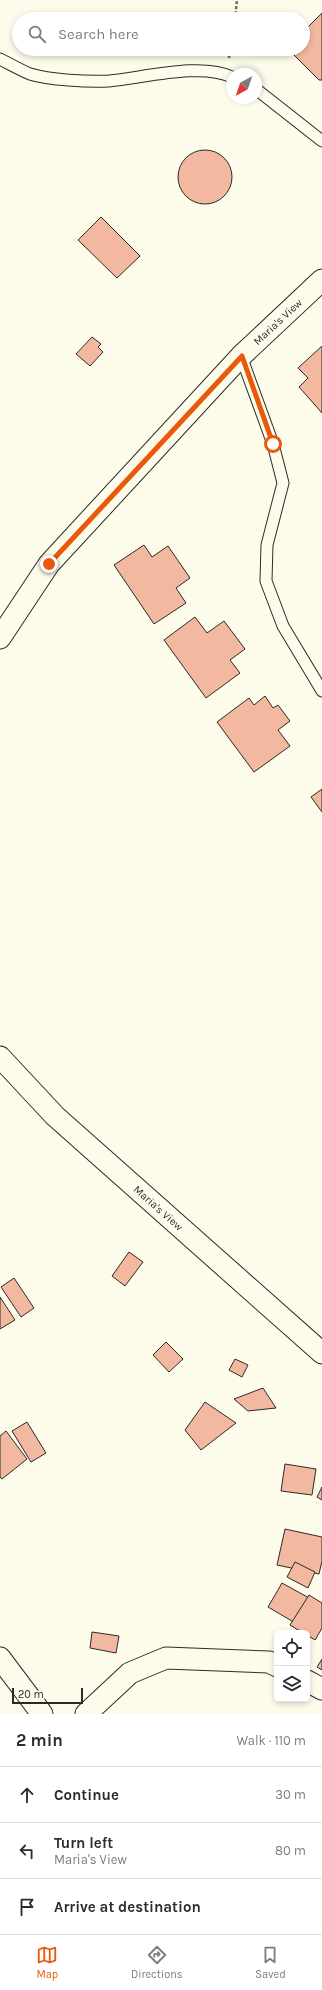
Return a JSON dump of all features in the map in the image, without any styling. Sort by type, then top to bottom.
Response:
[{"type":"street","name":"Maria's View","points":[[0,638],[49,564],[242,356],[322,280]]},
{"type":"street","name":"Maria's View","points":[[0,1057],[55,1116],[322,1353]]},
{"type":"street","points":[[0,1658],[42,1714]]},
{"type":"street","points":[[86,1714],[130,1673],[166,1658],[269,1662],[274,1664]]},
{"type":"street","points":[[310,1683],[322,1689]]},
{"type":"lane","points":[[0,59],[30,74],[76,81],[108,81],[201,70],[226,74]]},
{"type":"lane","points":[[262,93],[322,141]]},
{"type":"lane","points":[[242,356],[273,444],[283,483],[267,545],[266,581],[283,626],[322,691]]},
{"type":"path","points":[[236,12],[237,0]]},
{"type":"building","points":[[322,13],[322,80],[319,80],[295,56],[310,56],[310,25]]},
{"type":"building","points":[[200,150],[210,150],[220,154],[228,162],[232,172],[232,182],[228,192],[220,200],[210,204],[200,204],[190,200],[182,192],[178,182],[178,172],[182,162],[190,154]]},
{"type":"building","points":[[101,217],[140,256],[117,278],[78,240]]},
{"type":"building","points":[[92,337],[101,344],[98,347],[103,352],[90,366],[76,354]]},
{"type":"building","points":[[322,346],[322,413],[299,387],[308,378],[298,368]]},
{"type":"building","points":[[144,545],[152,557],[168,546],[190,578],[176,588],[186,603],[154,624],[114,565]]},
{"type":"building","points":[[195,617],[207,633],[224,621],[245,649],[230,660],[240,673],[206,698],[164,640]]},
{"type":"building","points":[[265,696],[273,708],[278,705],[290,721],[278,730],[290,746],[254,772],[217,722],[249,698],[254,705]]},
{"type":"building","points":[[322,789],[322,812],[311,797]]},
{"type":"building","points":[[129,1252],[143,1262],[125,1286],[112,1276]]},
{"type":"building","points":[[14,1278],[34,1308],[21,1317],[1,1287]]},
{"type":"building","points":[[0,1297],[15,1320],[0,1329]]},
{"type":"building","points":[[166,1342],[183,1359],[169,1372],[153,1355]]},
{"type":"building","points":[[235,1359],[248,1365],[242,1377],[229,1370]]},
{"type":"building","points":[[263,1388],[276,1408],[248,1411],[234,1399]]},
{"type":"building","points":[[205,1402],[236,1423],[201,1450],[185,1430]]},
{"type":"building","points":[[27,1422],[46,1453],[31,1462],[12,1431]]},
{"type":"building","points":[[6,1431],[27,1459],[2,1479],[0,1477],[0,1436]]},
{"type":"building","points":[[285,1464],[316,1469],[312,1495],[281,1491]]},
{"type":"building","points":[[322,1487],[322,1500],[317,1497]]},
{"type":"building","points":[[285,1529],[322,1537],[322,1561],[319,1574],[277,1565]]},
{"type":"building","points":[[295,1562],[315,1572],[308,1588],[287,1577]]},
{"type":"building","points":[[282,1583],[311,1599],[297,1624],[268,1607]]},
{"type":"building","points":[[309,1595],[322,1603],[322,1628],[315,1640],[310,1637],[310,1630],[298,1630],[290,1625]]},
{"type":"building","points":[[92,1632],[119,1636],[116,1653],[90,1648]]},
{"type":"building","points":[[322,1659],[322,1670],[317,1667]]},
{"type":"route","points":[[49,564],[242,356],[273,444]]}]
